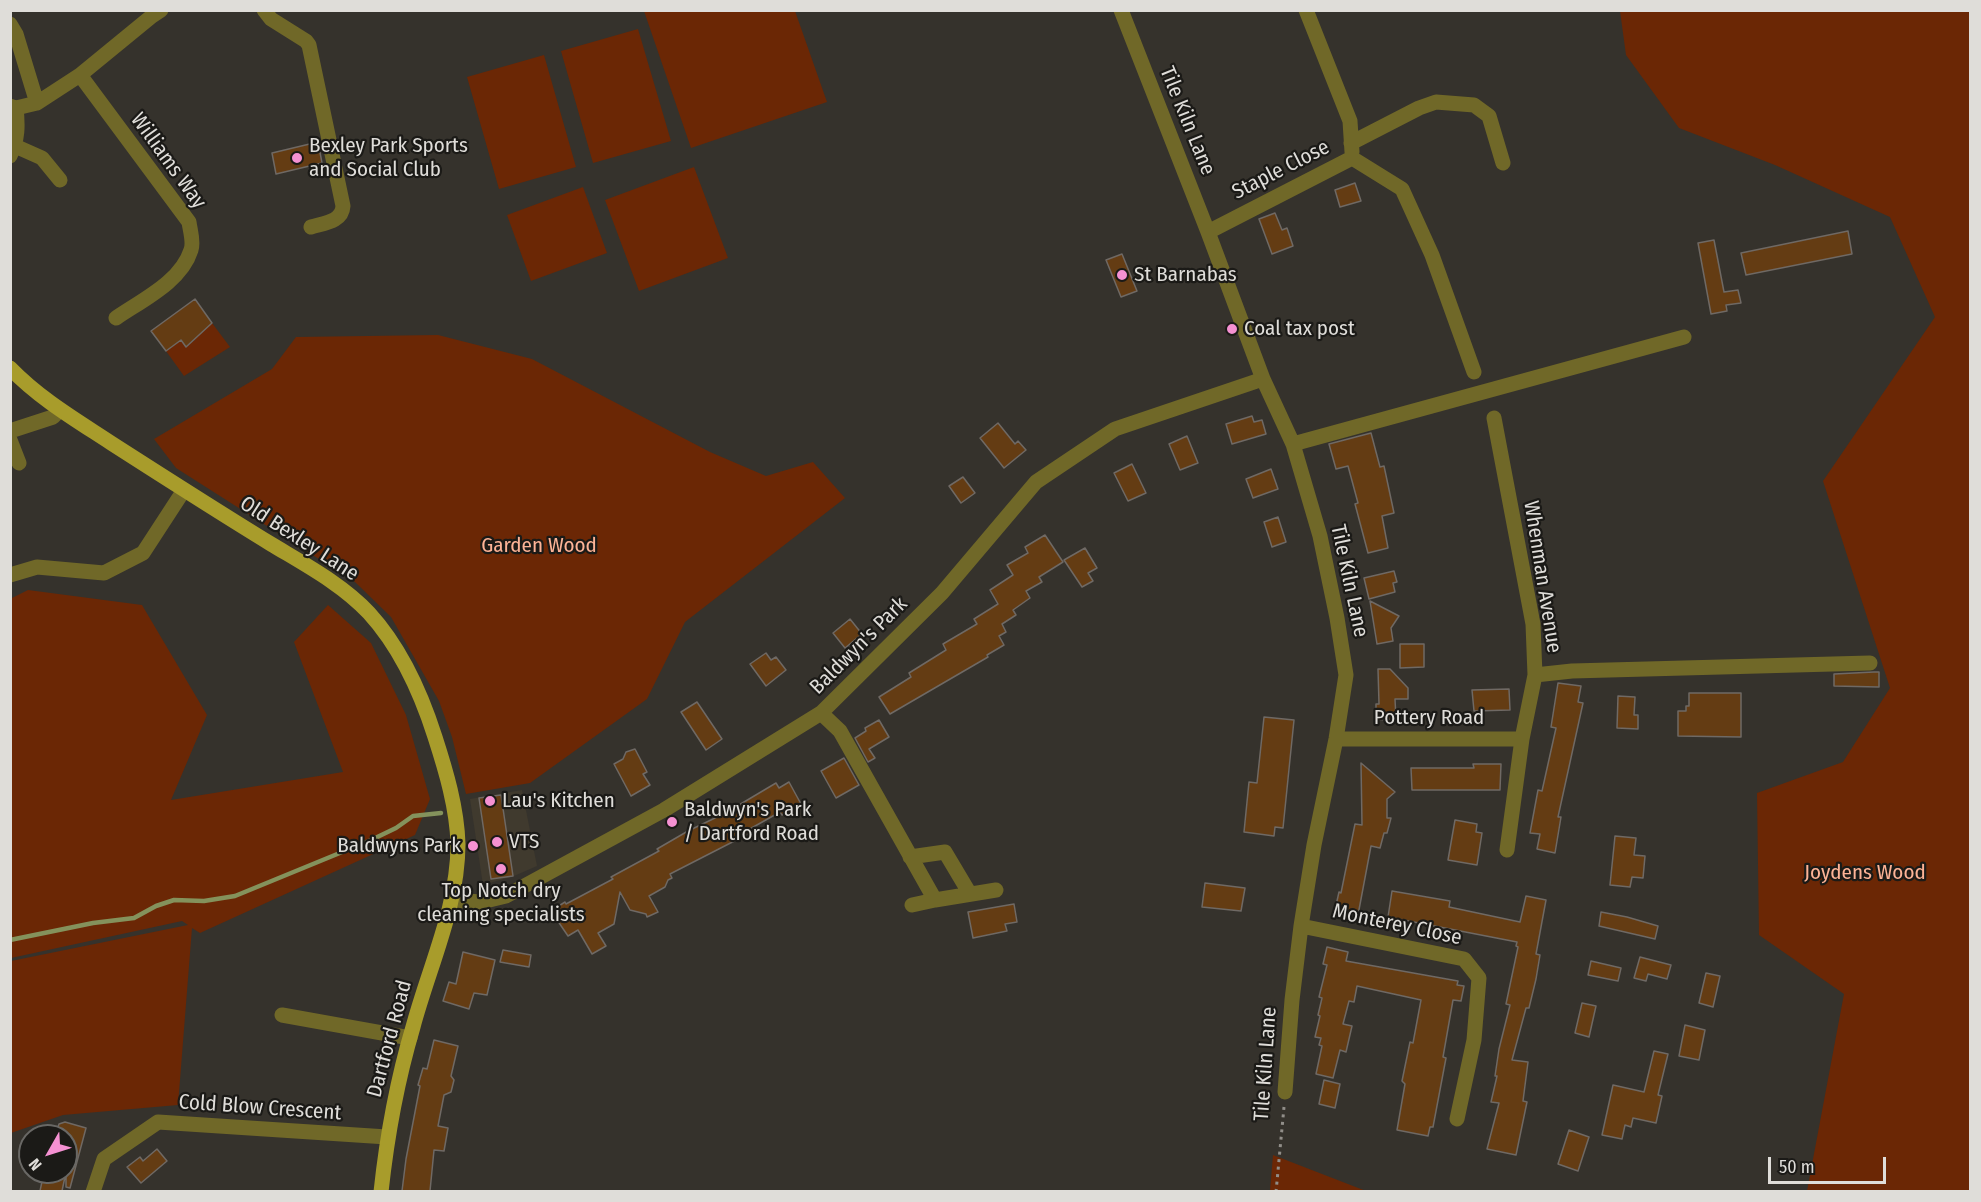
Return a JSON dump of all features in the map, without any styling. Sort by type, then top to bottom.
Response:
[{"type":"main road","name":"Old Bexley Lane","points":[[10,368],[32,389],[60,410],[184,490],[326,577],[369,613],[403,659],[426,706],[446,772],[458,844],[452,900]]},
{"type":"main road","name":"Dartford Road","points":[[381,1191],[387,1137],[410,1038],[452,900]]},
{"type":"street","points":[[60,180],[42,158],[13,151],[18,128],[14,107],[37,103],[80,75],[161,10]]},
{"type":"street","points":[[264,10],[272,19],[309,45],[320,91],[343,214],[339,218],[311,227]]},
{"type":"street","name":"Tile Kiln Lane","points":[[1121,10],[1263,379],[1293,444],[1320,536],[1346,675],[1336,740],[1300,926],[1285,1092]]},
{"type":"street","points":[[1306,10],[1350,121],[1352,150],[1419,108],[1436,102],[1474,105],[1489,116],[1503,163]]},
{"type":"street","points":[[10,24],[16,34],[37,103]]},
{"type":"street","name":"Williams Way","points":[[80,75],[189,222],[192,248],[180,271],[156,291],[116,318]]},
{"type":"street","name":"Staple Close","points":[[1208,232],[1352,150],[1402,189],[1432,255],[1474,372]]},
{"type":"street","points":[[1293,444],[1684,337]]},
{"type":"street","name":"Baldwyn's Park","points":[[452,900],[481,902],[506,896],[664,810],[821,713],[942,593],[1036,482],[1115,429],[1263,379]]},
{"type":"street","points":[[10,431],[53,417],[60,410]]},
{"type":"street","name":"Whenman Avenue","points":[[1494,418],[1533,624],[1535,675],[1522,739],[1508,850]]},
{"type":"street","points":[[10,440],[19,463]]},
{"type":"street","points":[[10,575],[37,567],[104,573],[143,553],[184,490]]},
{"type":"street","points":[[1535,675],[1572,671],[1870,663]]},
{"type":"street","points":[[821,713],[840,731],[935,900]]},
{"type":"street","name":"Pottery Road","points":[[1336,740],[1522,739]]},
{"type":"street","points":[[910,857],[945,852],[970,894]]},
{"type":"street","points":[[912,905],[996,890]]},
{"type":"street","name":"Monterey Close","points":[[1300,926],[1464,959],[1469,965],[1479,978],[1474,1040],[1458,1119]]},
{"type":"street","points":[[282,1015],[410,1038]]},
{"type":"street","name":"Cold Blow Crescent","points":[[93,1191],[104,1159],[158,1122],[387,1137]]},
{"type":"path","name":"Tile Kiln Lane","points":[[1276,1191],[1285,1092]]},
{"type":"shaded area","points":[[522,790],[537,866],[483,885],[470,799]]},
{"type":"green space","points":[[644,11],[795,11],[827,102],[691,148]]},
{"type":"green space","name":"Joydens Wood","points":[[1620,11],[1970,11],[1970,1191],[1807,1191],[1844,994],[1759,935],[1757,793],[1843,762],[1890,688],[1823,481],[1935,317],[1890,217],[1775,165],[1679,128],[1626,55]]},
{"type":"green space","points":[[638,29],[671,141],[593,163],[561,51]]},
{"type":"green space","points":[[544,55],[576,167],[499,189],[467,77]]},
{"type":"green space","points":[[694,167],[728,258],[639,291],[605,200]]},
{"type":"green space","points":[[583,187],[607,253],[531,281],[507,215]]},
{"type":"green space","points":[[212,323],[230,347],[184,376],[166,351],[181,340],[186,346],[195,340],[193,336],[198,336]]},
{"type":"green space","name":"Garden Wood","points":[[438,335],[532,359],[710,452],[766,476],[813,462],[845,498],[685,622],[647,699],[530,783],[466,794],[452,737],[439,701],[391,617],[355,582],[176,468],[154,439],[272,369],[296,337]]},
{"type":"green space","points":[[28,590],[142,605],[207,715],[171,800],[343,772],[294,642],[328,605],[371,643],[406,715],[430,799],[415,835],[200,933],[192,928],[178,1105],[63,1115],[37,1124],[18,1124],[18,1131],[11,1133],[11,961],[188,925],[182,921],[11,958],[10,599]]},
{"type":"green space","points":[[1273,1155],[1366,1191],[1270,1191]]},
{"type":"building","name":"Bexley Park Sports and Social Club","points":[[318,142],[322,163],[276,174],[272,153]]},
{"type":"building","points":[[1355,183],[1361,201],[1340,207],[1335,190]]},
{"type":"building","points":[[1275,213],[1282,230],[1287,228],[1293,246],[1272,254],[1259,219]]},
{"type":"building","points":[[1848,231],[1852,254],[1746,275],[1741,253]]},
{"type":"building","points":[[1714,240],[1724,292],[1738,290],[1741,303],[1726,305],[1727,311],[1711,314],[1698,243]]},
{"type":"building","name":"St Barnabas","points":[[1122,254],[1137,291],[1121,297],[1106,260]]},
{"type":"building","points":[[195,299],[212,323],[186,347],[181,340],[166,351],[151,331]]},
{"type":"building","points":[[1252,416],[1254,422],[1262,420],[1266,434],[1232,444],[1226,424]]},
{"type":"building","points":[[998,423],[1015,444],[1018,441],[1026,450],[1004,468],[980,438]]},
{"type":"building","points":[[1371,433],[1380,467],[1384,466],[1394,513],[1382,516],[1388,548],[1368,553],[1348,466],[1336,469],[1329,444]]},
{"type":"building","points":[[1187,436],[1198,463],[1180,470],[1169,444]]},
{"type":"building","points":[[1132,464],[1146,493],[1128,501],[1114,473]]},
{"type":"building","points":[[1271,469],[1278,489],[1253,498],[1246,479]]},
{"type":"building","points":[[963,477],[975,493],[961,503],[949,486]]},
{"type":"building","points":[[1278,517],[1286,542],[1272,547],[1264,522]]},
{"type":"building","points":[[1045,535],[1063,562],[1039,577],[1042,582],[1026,591],[1030,598],[1013,610],[1016,615],[1002,624],[1006,632],[999,636],[1004,645],[987,655],[988,657],[890,714],[879,697],[911,677],[909,673],[946,650],[943,644],[977,624],[974,619],[998,604],[990,590],[1013,575],[1007,565],[1028,553],[1025,547]]},
{"type":"building","points":[[1085,548],[1097,568],[1088,573],[1093,581],[1082,587],[1064,560]]},
{"type":"building","points":[[1394,571],[1397,582],[1393,583],[1395,592],[1369,599],[1364,578]]},
{"type":"building","points":[[1370,601],[1399,616],[1391,628],[1393,641],[1377,644]]},
{"type":"building","points":[[850,619],[862,634],[845,648],[833,633]]},
{"type":"building","points":[[1400,644],[1424,644],[1424,667],[1400,668]]},
{"type":"building","points":[[766,653],[771,660],[776,657],[786,670],[766,686],[750,664]]},
{"type":"building","points":[[1378,669],[1390,669],[1408,688],[1408,699],[1395,699],[1396,719],[1376,720],[1376,704],[1379,704]]},
{"type":"building","points":[[1879,672],[1879,687],[1834,686],[1834,674]]},
{"type":"building","points":[[1558,683],[1581,686],[1578,702],[1583,703],[1558,817],[1561,817],[1555,853],[1537,849],[1540,834],[1530,833],[1538,790],[1542,791],[1556,728],[1551,727]]},
{"type":"building","points":[[1509,689],[1510,710],[1474,711],[1472,690]]},
{"type":"building","points":[[1689,693],[1741,693],[1741,737],[1678,736],[1678,711],[1686,711],[1686,706],[1689,706]]},
{"type":"building","points":[[1618,696],[1635,697],[1634,715],[1638,715],[1638,729],[1617,728]]},
{"type":"building","points":[[697,702],[722,739],[706,750],[681,712]]},
{"type":"building","points":[[1264,717],[1294,720],[1283,828],[1275,827],[1274,836],[1244,832],[1249,782],[1257,783]]},
{"type":"building","points":[[879,720],[889,737],[869,749],[875,758],[868,762],[855,738],[866,731],[865,728]]},
{"type":"building","points":[[635,749],[647,772],[643,774],[650,785],[631,796],[614,764],[623,759],[626,752]]},
{"type":"building","points":[[844,758],[859,785],[836,798],[821,771]]},
{"type":"building","points":[[1361,763],[1395,792],[1387,799],[1387,818],[1391,818],[1387,833],[1384,833],[1380,848],[1371,846],[1358,915],[1335,910],[1339,892],[1341,893],[1355,824],[1362,825]]},
{"type":"building","points":[[1473,764],[1501,764],[1500,790],[1412,790],[1411,768],[1474,768]]},
{"type":"building","points":[[789,782],[801,804],[782,815],[780,812],[748,830],[750,833],[670,874],[672,878],[668,880],[665,887],[649,896],[658,912],[647,917],[646,914],[630,910],[620,892],[614,924],[598,933],[606,946],[592,954],[578,930],[568,936],[551,911],[613,879],[611,877],[659,851],[657,849],[740,806],[776,783],[779,788]]},
{"type":"building","points":[[501,795],[513,876],[491,879],[479,798]]},
{"type":"building","points":[[1455,820],[1477,824],[1476,832],[1482,833],[1477,865],[1448,860]]},
{"type":"building","points":[[1615,836],[1636,838],[1634,855],[1645,856],[1643,878],[1632,877],[1630,887],[1610,885]]},
{"type":"building","points":[[1205,883],[1245,888],[1241,911],[1202,907]]},
{"type":"building","points":[[1392,891],[1450,901],[1449,907],[1520,922],[1526,896],[1546,900],[1536,954],[1540,955],[1536,979],[1512,1060],[1528,1062],[1523,1101],[1527,1102],[1516,1155],[1487,1149],[1499,1103],[1491,1102],[1497,1076],[1495,1076],[1499,1049],[1510,1005],[1506,1004],[1518,947],[1517,942],[1388,917]]},
{"type":"building","points":[[1014,904],[1017,922],[1005,924],[1007,931],[973,938],[968,912]]},
{"type":"building","points":[[1601,912],[1658,926],[1655,939],[1599,926]]},
{"type":"building","points":[[1327,947],[1348,952],[1346,961],[1458,981],[1457,985],[1464,986],[1461,1001],[1453,1000],[1443,1057],[1446,1058],[1433,1127],[1430,1127],[1428,1136],[1397,1130],[1405,1084],[1402,1081],[1410,1042],[1413,1043],[1421,1000],[1357,986],[1354,1002],[1349,1001],[1343,1024],[1352,1026],[1346,1052],[1340,1050],[1333,1078],[1316,1074],[1322,1046],[1319,1045],[1321,1038],[1315,1037],[1322,998],[1319,997],[1327,965],[1323,964]]},
{"type":"building","points":[[503,950],[531,955],[529,967],[500,962]]},
{"type":"building","points":[[463,952],[495,960],[487,995],[474,993],[469,1009],[443,1001],[449,982],[456,984]]},
{"type":"building","points":[[1640,957],[1671,965],[1667,979],[1648,974],[1646,981],[1634,978]]},
{"type":"building","points":[[1591,961],[1621,968],[1618,981],[1588,975]]},
{"type":"building","points":[[1706,973],[1720,976],[1713,1007],[1699,1003]]},
{"type":"building","points":[[1582,1003],[1596,1006],[1589,1037],[1575,1033]]},
{"type":"building","points":[[1685,1025],[1705,1030],[1699,1060],[1679,1056]]},
{"type":"building","points":[[434,1040],[458,1046],[451,1076],[454,1080],[451,1092],[444,1095],[438,1126],[448,1128],[444,1151],[434,1150],[430,1191],[402,1191],[420,1086],[418,1085],[423,1068],[427,1069]]},
{"type":"building","points":[[1654,1051],[1668,1054],[1658,1095],[1662,1096],[1656,1123],[1633,1118],[1631,1127],[1625,1125],[1622,1139],[1602,1135],[1613,1085],[1644,1092]]},
{"type":"building","points":[[1324,1080],[1340,1084],[1335,1108],[1319,1104]]},
{"type":"building","points":[[78,1126],[86,1128],[78,1158]]},
{"type":"building","points":[[1569,1130],[1589,1137],[1578,1171],[1558,1164]]},
{"type":"building","points":[[157,1149],[167,1161],[141,1183],[127,1167],[140,1157],[143,1161]]},
{"type":"building","points":[[41,1184],[63,1184],[62,1191],[40,1191]]},
{"type":"waterway","points":[[10,940],[93,923],[134,918],[156,906],[174,900],[204,901],[235,896],[369,841],[396,828],[413,816],[441,813]]},
{"type":"place","name":"Bexley Park Sports and Social Club","points":[[297,158]]},
{"type":"place","name":"St Barnabas","points":[[1122,275]]},
{"type":"place","name":"Coal tax post","points":[[1232,329]]},
{"type":"place","name":"Lau's Kitchen","points":[[490,801]]},
{"type":"place","name":"Baldwyn's Park / Dartford Road","points":[[672,822]]},
{"type":"place","name":"VTS","points":[[497,842]]},
{"type":"place","name":"Baldwyns Park","points":[[473,846]]},
{"type":"place","name":"Top Notch dry cleaning specialists","points":[[501,869]]}]
